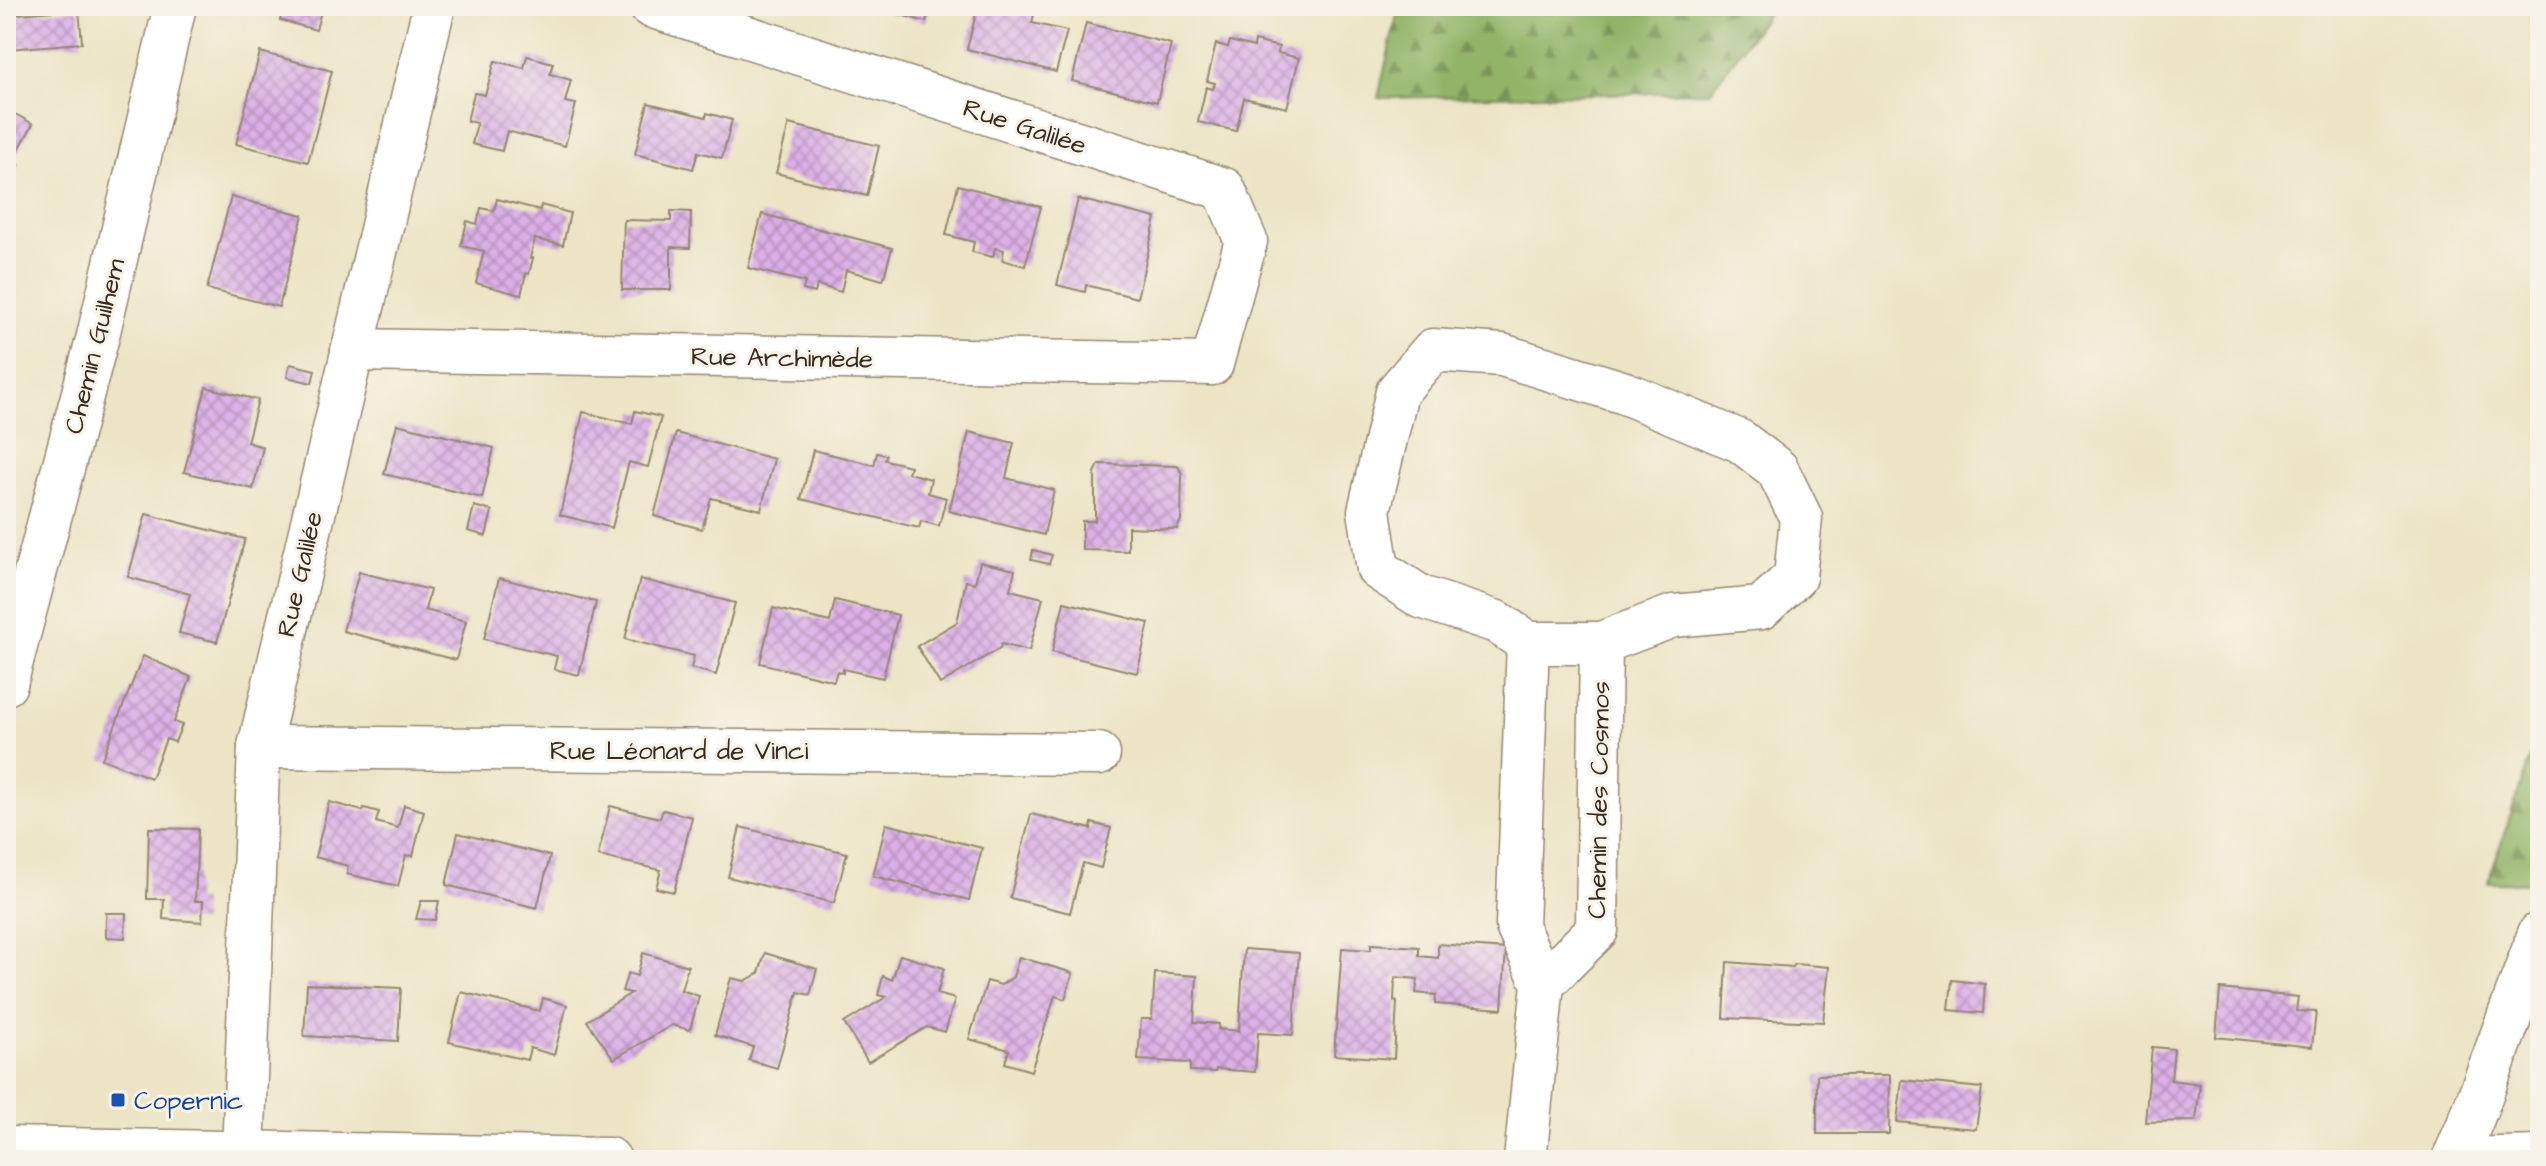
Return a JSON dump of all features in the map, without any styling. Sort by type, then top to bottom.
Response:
[{"type":"street","name":"Chemin Guilhem","points":[[6,684],[98,336],[175,6]]},
{"type":"street","name":"Rue Galilée","points":[[243,1153],[259,747],[434,6]]},
{"type":"street","name":"Rue Galilée","points":[[650,6],[1224,189],[1246,241],[1212,364]]},
{"type":"street","name":"Rue Archimède","points":[[352,350],[1212,364]]},
{"type":"street","name":"Chemin des Cosmos","points":[[1433,350],[1502,355],[1625,393],[1740,441],[1777,469],[1801,518],[1795,577],[1761,608],[1673,616],[1601,643],[1528,643],[1497,622],[1421,597],[1378,569],[1369,511],[1397,392],[1433,350]]},
{"type":"street","points":[[1525,1160],[1543,984],[1517,926],[1528,643]]},
{"type":"street","name":"Chemin des Cosmos","points":[[1543,984],[1597,930],[1601,643]]},
{"type":"street","name":"Rue Léonard de Vinci","points":[[259,747],[1099,754]]},
{"type":"street","points":[[2454,1160],[2540,934]]},
{"type":"street","points":[[6,1149],[609,1160]]},
{"type":"street","points":[[2462,1160],[2540,1158]]},
{"type":"green space","points":[[1399,6],[1773,6],[1710,92],[1378,98]]},
{"type":"green space","points":[[2540,728],[2540,883],[2488,882]]},
{"type":"building","points":[[284,6],[322,7],[316,30],[280,20]]},
{"type":"building","points":[[868,6],[930,6],[926,22]]},
{"type":"building","points":[[978,6],[1036,6],[1032,23],[1067,31],[1056,72],[967,49]]},
{"type":"building","points":[[79,9],[82,43],[8,49],[6,15]]},
{"type":"building","points":[[1086,23],[1171,44],[1157,102],[1072,81]]},
{"type":"building","points":[[1230,41],[1254,47],[1255,41],[1279,47],[1278,53],[1299,58],[1287,108],[1244,98],[1236,131],[1198,122],[1206,87],[1213,89],[1215,83],[1207,81],[1216,44],[1228,47]]},
{"type":"building","points":[[260,52],[332,71],[308,162],[236,144]]},
{"type":"building","points":[[527,56],[553,63],[550,74],[571,80],[565,102],[576,104],[565,146],[507,131],[502,151],[472,144],[477,123],[467,121],[474,93],[485,95],[495,61],[524,68]]},
{"type":"building","points":[[648,103],[732,120],[722,158],[698,152],[693,169],[635,154]]},
{"type":"building","points":[[6,109],[33,124],[12,162],[19,165],[6,187]]},
{"type":"building","points":[[789,124],[879,146],[867,196],[776,173]]},
{"type":"building","points":[[958,185],[1041,207],[1025,266],[1002,260],[1004,250],[995,248],[993,257],[972,252],[974,242],[946,235]]},
{"type":"building","points":[[231,197],[303,215],[279,307],[207,289]]},
{"type":"building","points":[[497,199],[540,210],[541,205],[570,213],[563,245],[535,239],[529,274],[526,273],[521,295],[476,283],[484,251],[461,246],[467,221],[477,224],[481,208],[494,211]]},
{"type":"building","points":[[1078,199],[1156,218],[1137,298],[1086,285],[1085,292],[1057,285]]},
{"type":"building","points":[[671,211],[691,212],[690,248],[671,247],[671,290],[622,290],[624,220],[671,221]]},
{"type":"building","points":[[762,214],[892,248],[883,280],[846,270],[841,292],[817,285],[815,293],[803,290],[805,282],[748,268]]},
{"type":"building","points":[[290,364],[315,370],[312,383],[287,377]]},
{"type":"building","points":[[206,387],[258,400],[247,442],[263,447],[253,489],[184,472]]},
{"type":"building","points":[[635,411],[661,417],[648,467],[629,462],[612,528],[560,515],[583,412],[632,424]]},
{"type":"building","points":[[397,424],[494,448],[482,498],[384,474]]},
{"type":"building","points":[[969,432],[1014,443],[1006,478],[1054,490],[1044,535],[949,511]]},
{"type":"building","points":[[676,433],[774,459],[761,510],[711,498],[702,529],[654,516]]},
{"type":"building","points":[[813,450],[874,465],[877,453],[886,455],[885,460],[910,466],[908,473],[931,479],[928,493],[946,498],[939,526],[921,521],[919,528],[801,499]]},
{"type":"building","points":[[1099,464],[1178,466],[1182,474],[1181,520],[1177,529],[1128,527],[1128,551],[1082,550],[1082,521],[1095,521],[1095,473]]},
{"type":"building","points":[[474,506],[492,511],[486,536],[468,531]]},
{"type":"building","points":[[146,514],[245,539],[217,642],[179,633],[190,594],[128,577]]},
{"type":"building","points":[[1033,550],[1052,555],[1049,564],[1031,560]]},
{"type":"building","points":[[980,562],[1015,570],[1010,590],[1043,598],[1029,651],[1001,644],[1000,648],[940,684],[917,646],[957,622],[966,581],[975,583]]},
{"type":"building","points":[[359,572],[430,590],[425,610],[466,621],[456,660],[343,631]]},
{"type":"building","points":[[499,578],[596,602],[579,675],[554,669],[557,656],[484,639]]},
{"type":"building","points":[[640,579],[735,603],[716,675],[691,668],[694,656],[625,639]]},
{"type":"building","points":[[835,600],[898,615],[883,678],[843,669],[843,673],[837,671],[834,681],[760,663],[773,608],[830,622]]},
{"type":"building","points":[[1064,602],[1149,623],[1137,673],[1052,652]]},
{"type":"building","points":[[143,656],[191,677],[174,722],[182,725],[175,742],[166,739],[151,778],[102,759]]},
{"type":"building","points":[[329,802],[379,812],[376,822],[398,828],[404,805],[424,811],[413,856],[406,855],[398,886],[347,874],[348,866],[315,857]]},
{"type":"building","points":[[610,806],[660,818],[663,810],[692,817],[674,892],[656,888],[661,870],[598,856]]},
{"type":"building","points":[[1031,814],[1091,829],[1092,823],[1111,828],[1101,868],[1083,863],[1070,913],[1010,898]]},
{"type":"building","points":[[886,824],[982,848],[969,900],[873,876]]},
{"type":"building","points":[[740,827],[847,853],[834,903],[728,877]]},
{"type":"building","points":[[149,828],[198,829],[195,901],[203,901],[202,922],[163,919],[164,899],[147,899]]},
{"type":"building","points":[[458,833],[550,856],[537,908],[446,885]]},
{"type":"building","points":[[421,901],[439,901],[435,920],[416,919]]},
{"type":"building","points":[[106,913],[126,913],[125,938],[106,937]]},
{"type":"building","points":[[1371,944],[1419,947],[1419,956],[1438,958],[1438,944],[1506,949],[1502,1009],[1435,1004],[1436,995],[1416,993],[1418,979],[1395,977],[1394,1059],[1334,1055],[1342,948],[1371,950]]},
{"type":"building","points":[[1244,949],[1299,953],[1293,1035],[1258,1033],[1255,1072],[1190,1071],[1190,1063],[1138,1060],[1141,1019],[1152,1019],[1155,973],[1197,976],[1194,1022],[1219,1024],[1218,1029],[1239,1031]]},
{"type":"building","points":[[643,953],[688,966],[681,990],[699,996],[690,1030],[672,1025],[614,1059],[587,1021],[631,993],[622,991],[628,973],[637,976]]},
{"type":"building","points":[[765,953],[817,969],[810,995],[798,992],[777,1068],[749,1060],[753,1047],[715,1035],[731,978],[745,981],[759,973]]},
{"type":"building","points":[[900,955],[944,968],[937,994],[955,999],[945,1032],[927,1027],[868,1062],[844,1023],[886,997],[878,995],[883,976],[892,980]]},
{"type":"building","points":[[1019,957],[1073,973],[1065,999],[1055,996],[1031,1071],[1005,1063],[1009,1050],[969,1039],[987,981],[1001,985],[1013,977]]},
{"type":"building","points":[[1727,962],[1829,967],[1823,1022],[1724,1018]]},
{"type":"building","points":[[1952,980],[1985,984],[1983,1013],[1949,1010]]},
{"type":"building","points":[[307,984],[401,988],[398,1041],[304,1036]]},
{"type":"building","points":[[2220,989],[2298,997],[2296,1011],[2316,1012],[2312,1047],[2216,1037]]},
{"type":"building","points":[[461,992],[540,1011],[543,998],[567,1005],[554,1055],[530,1048],[527,1060],[449,1042]]},
{"type":"building","points":[[2152,1047],[2174,1049],[2171,1080],[2200,1084],[2196,1121],[2145,1122]]},
{"type":"building","points":[[1817,1075],[1890,1075],[1889,1134],[1817,1134]]},
{"type":"building","points":[[1902,1080],[1982,1088],[1976,1129],[1897,1122]]},
{"type":"place","name":"Copernic","points":[[118,1100]]}]
